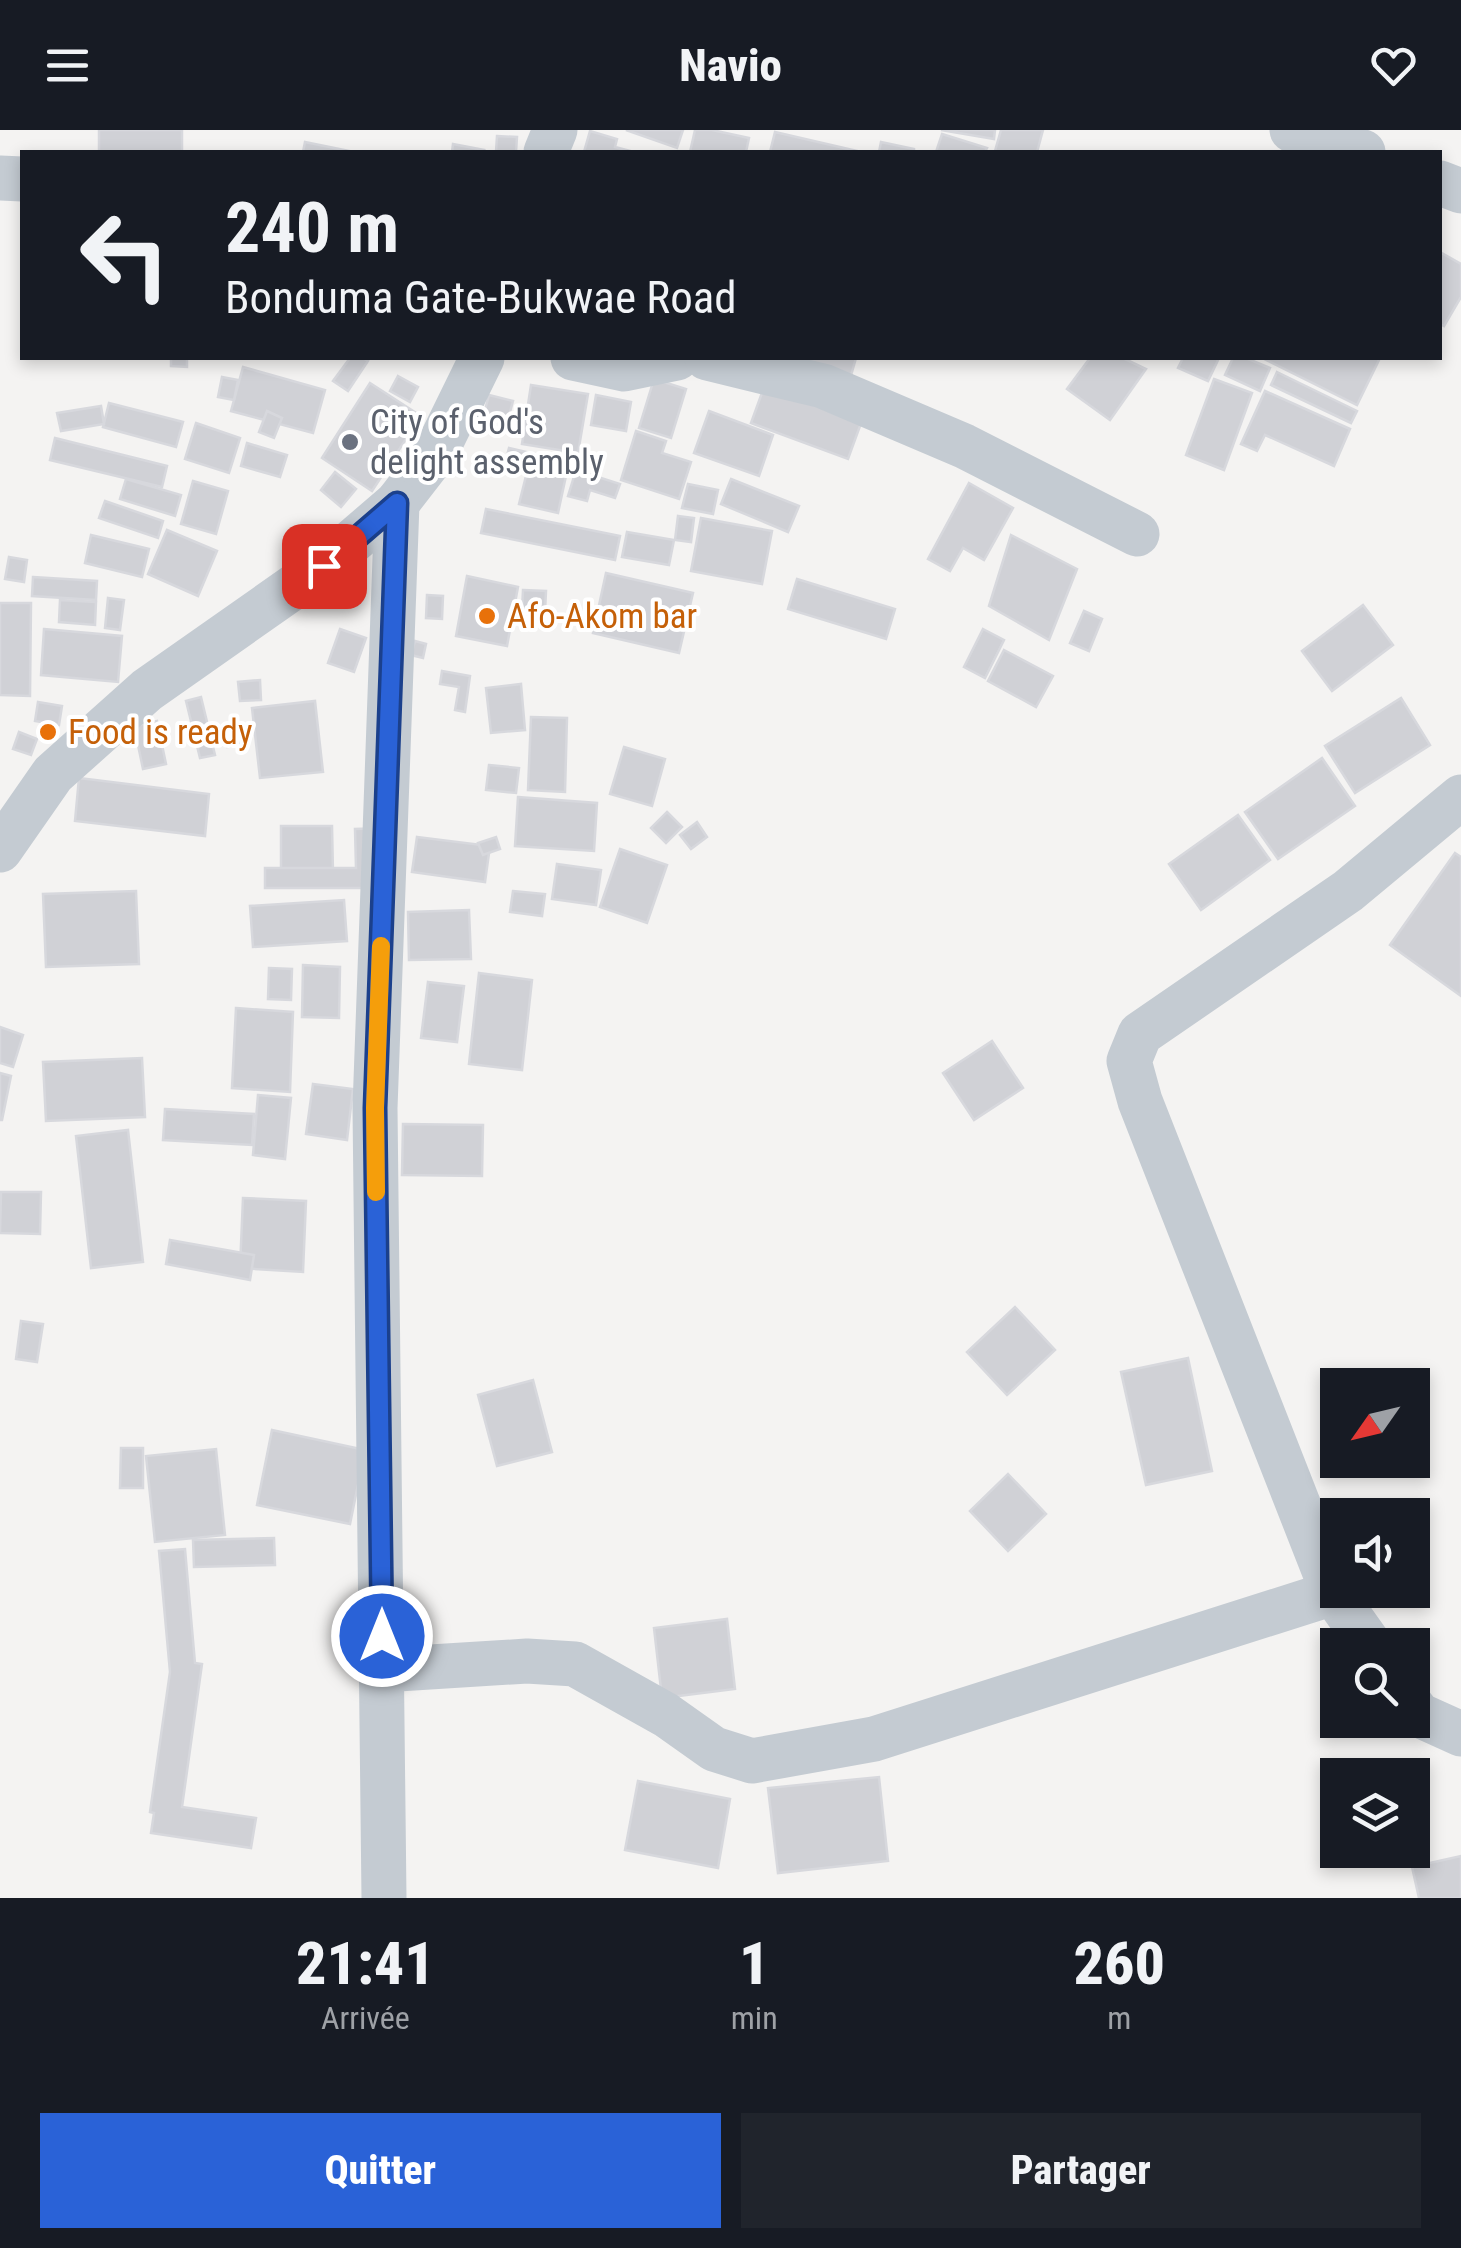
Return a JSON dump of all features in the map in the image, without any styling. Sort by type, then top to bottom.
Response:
[{"type":"street","points":[[1292,130],[1357,150]]},
{"type":"street","points":[[0,850],[52,774],[134,702],[324,566],[397,503],[435,454],[481,360]]},
{"type":"street","points":[[583,360],[624,369],[667,360]]},
{"type":"street","points":[[715,360],[823,386],[964,446],[1137,534]]},
{"type":"street","points":[[384,1898],[375,1108],[397,503]]},
{"type":"street","points":[[1320,1559],[1140,1100],[1130,1061],[1140,1034],[1348,891],[1461,797]]},
{"type":"street","points":[[382,1670],[527,1661],[575,1664],[666,1715],[714,1750],[752,1761],[874,1739],[1320,1596]]},
{"type":"street","points":[[1430,1720],[1461,1734]]},
{"type":"building","points":[[99,130],[182,130],[182,150],[99,150]]},
{"type":"building","points":[[626,130],[683,130],[677,148]]},
{"type":"building","points":[[695,130],[749,138],[746,150],[690,150]]},
{"type":"building","points":[[941,130],[995,130],[994,139]]},
{"type":"building","points":[[1001,130],[1043,130],[1038,150],[995,150]]},
{"type":"building","points":[[590,131],[617,139],[615,147],[626,150],[585,150]]},
{"type":"building","points":[[775,132],[853,150],[770,150]]},
{"type":"building","points":[[942,134],[987,148],[986,150],[937,150]]},
{"type":"building","points":[[497,136],[517,137],[516,150],[496,150]]},
{"type":"building","points":[[305,142],[344,150],[303,150]]},
{"type":"building","points":[[881,142],[914,149],[914,150],[879,150]]},
{"type":"building","points":[[453,144],[484,150],[452,150]]},
{"type":"building","points":[[1442,253],[1461,264],[1461,297],[1444,326]]},
{"type":"building","points":[[171,360],[187,360],[187,367],[171,366]]},
{"type":"building","points":[[349,360],[368,361],[348,391],[333,381]]},
{"type":"building","points":[[758,360],[855,360],[848,386]]},
{"type":"building","points":[[1089,360],[1127,360],[1146,369],[1110,420],[1067,389]]},
{"type":"building","points":[[1182,360],[1218,360],[1208,381],[1178,368]]},
{"type":"building","points":[[1232,360],[1251,360],[1270,368],[1260,391],[1225,375]]},
{"type":"building","points":[[1266,360],[1379,360],[1357,405]]},
{"type":"building","points":[[243,367],[325,390],[313,433],[231,411]]},
{"type":"building","points":[[1277,372],[1357,411],[1351,423],[1271,385]]},
{"type":"building","points":[[398,376],[418,387],[410,402],[390,391]]},
{"type":"building","points":[[222,377],[238,380],[234,400],[218,397]]},
{"type":"building","points":[[654,379],[686,389],[671,438],[639,428]]},
{"type":"building","points":[[767,379],[864,415],[848,459],[751,423]]},
{"type":"building","points":[[1214,379],[1252,393],[1224,470],[1186,455]]},
{"type":"building","points":[[370,383],[421,416],[372,491],[322,458]]},
{"type":"building","points":[[531,385],[588,394],[578,453],[522,444]]},
{"type":"building","points":[[1265,391],[1350,429],[1334,466],[1265,435],[1257,451],[1241,444]]},
{"type":"building","points":[[489,395],[513,401],[506,427],[482,421]]},
{"type":"building","points":[[596,395],[631,402],[626,431],[591,425]]},
{"type":"building","points":[[109,403],[183,422],[176,447],[103,427]]},
{"type":"building","points":[[101,406],[104,424],[61,431],[57,413]]},
{"type":"building","points":[[267,411],[282,418],[274,438],[259,432]]},
{"type":"building","points":[[709,411],[773,435],[759,476],[694,453]]},
{"type":"building","points":[[196,423],[240,438],[229,473],[185,459]]},
{"type":"building","points":[[636,431],[666,441],[662,453],[691,462],[679,499],[621,480]]},
{"type":"building","points":[[55,438],[167,466],[162,487],[50,460]]},
{"type":"building","points":[[247,443],[287,455],[280,477],[241,466]]},
{"type":"building","points":[[509,448],[569,462],[558,513],[519,504],[527,472],[504,467]]},
{"type":"building","points":[[576,470],[620,484],[615,498],[590,490],[587,501],[568,496]]},
{"type":"building","points":[[335,472],[356,489],[341,507],[321,490]]},
{"type":"building","points":[[126,479],[181,495],[175,516],[120,499]]},
{"type":"building","points":[[731,479],[799,506],[788,532],[721,504]]},
{"type":"building","points":[[193,481],[228,491],[216,534],[181,524]]},
{"type":"building","points":[[969,483],[1013,508],[984,560],[963,548],[950,571],[928,559]]},
{"type":"building","points":[[688,484],[718,490],[713,514],[682,508]]},
{"type":"building","points":[[105,501],[163,521],[158,538],[99,518]]},
{"type":"building","points":[[486,509],[620,536],[615,560],[481,533]]},
{"type":"building","points":[[678,516],[694,518],[691,542],[675,540]]},
{"type":"building","points":[[701,518],[772,531],[762,584],[691,571]]},
{"type":"building","points":[[167,530],[217,551],[198,596],[148,574]]},
{"type":"building","points":[[627,532],[674,540],[669,565],[622,557]]},
{"type":"building","points":[[91,535],[149,549],[142,577],[85,563]]},
{"type":"building","points":[[1011,535],[1077,569],[1049,640],[989,606]]},
{"type":"building","points":[[9,557],[27,560],[24,582],[5,579]]},
{"type":"building","points":[[606,573],[693,593],[679,653],[593,633]]},
{"type":"building","points":[[467,576],[518,587],[507,646],[456,636]]},
{"type":"building","points":[[33,577],[97,581],[96,600],[32,596]]},
{"type":"building","points":[[797,579],[895,609],[886,639],[788,609]]},
{"type":"building","points":[[523,590],[546,591],[545,612],[522,610]]},
{"type":"building","points":[[427,595],[443,596],[442,619],[426,618]]},
{"type":"building","points":[[108,598],[124,600],[120,630],[105,628]]},
{"type":"building","points":[[60,600],[96,602],[95,625],[59,622]]},
{"type":"building","points":[[0,603],[31,603],[30,696],[0,695]]},
{"type":"building","points":[[1363,605],[1393,645],[1332,691],[1302,651]]},
{"type":"building","points":[[1084,611],[1102,619],[1089,651],[1070,643]]},
{"type":"building","points":[[44,629],[122,636],[118,682],[41,675]]},
{"type":"building","points":[[340,629],[366,638],[354,672],[328,663]]},
{"type":"building","points":[[983,629],[1004,640],[985,678],[964,667]]},
{"type":"building","points":[[415,641],[426,644],[423,658],[411,655]]},
{"type":"building","points":[[1004,650],[1053,676],[1036,707],[988,681]]},
{"type":"building","points":[[442,671],[470,676],[465,712],[455,710],[459,687],[440,684]]},
{"type":"building","points":[[260,680],[261,700],[240,701],[238,682]]},
{"type":"building","points":[[521,684],[525,730],[491,733],[486,688]]},
{"type":"building","points":[[201,697],[215,755],[200,758],[186,701]]},
{"type":"building","points":[[1401,698],[1430,745],[1355,793],[1325,746]]},
{"type":"building","points":[[315,701],[323,772],[260,778],[252,708]]},
{"type":"building","points":[[38,702],[62,706],[59,725],[35,721]]},
{"type":"building","points":[[531,717],[567,718],[565,792],[528,790]]},
{"type":"building","points":[[157,721],[166,764],[143,769],[134,726]]},
{"type":"building","points":[[240,728],[241,746],[227,747],[225,729]]},
{"type":"building","points":[[19,732],[37,739],[31,755],[13,749]]},
{"type":"building","points":[[624,747],[665,759],[652,806],[610,794]]},
{"type":"building","points":[[1322,758],[1355,806],[1278,859],[1245,812]]},
{"type":"building","points":[[489,765],[519,768],[516,793],[486,790]]},
{"type":"building","points":[[79,778],[209,794],[205,836],[75,821]]},
{"type":"building","points":[[518,797],[597,803],[594,851],[515,846]]},
{"type":"building","points":[[667,812],[682,827],[666,843],[651,828]]},
{"type":"building","points":[[1238,815],[1270,860],[1201,910],[1169,864]]},
{"type":"building","points":[[697,822],[707,837],[691,849],[680,835]]},
{"type":"building","points":[[281,826],[332,826],[333,873],[281,873]]},
{"type":"building","points":[[383,828],[384,888],[265,888],[265,868],[356,868],[355,829]]},
{"type":"building","points":[[417,837],[490,846],[485,882],[412,872]]},
{"type":"building","points":[[496,837],[500,849],[483,855],[478,843]]},
{"type":"building","points":[[620,849],[667,865],[647,923],[600,907]]},
{"type":"building","points":[[1455,853],[1461,857],[1461,996],[1390,945]]},
{"type":"building","points":[[557,864],[601,870],[596,905],[552,899]]},
{"type":"building","points":[[136,891],[139,964],[46,967],[43,894]]},
{"type":"building","points":[[513,891],[545,894],[542,916],[510,912]]},
{"type":"building","points":[[344,900],[347,941],[253,947],[250,906]]},
{"type":"building","points":[[469,910],[471,959],[409,960],[408,912]]},
{"type":"building","points":[[303,965],[340,967],[339,1018],[302,1017]]},
{"type":"building","points":[[269,968],[292,969],[291,1000],[268,999]]},
{"type":"building","points":[[479,973],[532,980],[522,1070],[469,1064]]},
{"type":"building","points":[[428,982],[464,986],[457,1042],[421,1038]]},
{"type":"building","points":[[236,1008],[293,1012],[290,1092],[232,1088]]},
{"type":"building","points":[[0,1027],[23,1035],[13,1067],[0,1063]]},
{"type":"building","points":[[992,1041],[1023,1088],[974,1120],[943,1073]]},
{"type":"building","points":[[142,1058],[145,1117],[46,1121],[43,1062]]},
{"type":"building","points":[[0,1073],[11,1076],[2,1120],[0,1120]]},
{"type":"building","points":[[313,1084],[353,1089],[347,1140],[306,1134]]},
{"type":"building","points":[[258,1095],[291,1098],[285,1159],[253,1155]]},
{"type":"building","points":[[165,1109],[254,1114],[252,1145],[163,1140]]},
{"type":"building","points":[[403,1124],[483,1125],[482,1176],[402,1175]]},
{"type":"building","points":[[128,1130],[143,1262],[91,1268],[76,1136]]},
{"type":"building","points":[[1,1192],[41,1192],[40,1234],[0,1233]]},
{"type":"building","points":[[243,1198],[306,1201],[303,1272],[240,1268]]},
{"type":"building","points":[[170,1240],[254,1255],[250,1280],[166,1264]]},
{"type":"building","points":[[1015,1307],[1055,1350],[1007,1395],[967,1352]]},
{"type":"building","points":[[21,1321],[43,1324],[37,1362],[16,1359]]},
{"type":"building","points":[[1188,1358],[1212,1471],[1146,1485],[1121,1372]]},
{"type":"building","points":[[533,1380],[552,1452],[497,1466],[478,1395]]},
{"type":"building","points":[[272,1430],[365,1450],[350,1524],[257,1505]]},
{"type":"building","points":[[121,1448],[143,1448],[143,1488],[120,1488]]},
{"type":"building","points":[[216,1449],[225,1535],[155,1542],[146,1456]]},
{"type":"building","points":[[1008,1474],[1046,1514],[1008,1551],[970,1511]]},
{"type":"building","points":[[274,1538],[275,1565],[194,1567],[193,1540]]},
{"type":"building","points":[[185,1549],[195,1663],[202,1664],[182,1807],[256,1818],[251,1848],[151,1833],[154,1813],[150,1812],[170,1672],[159,1551]]},
{"type":"building","points":[[727,1619],[735,1689],[662,1698],[654,1628]]},
{"type":"building","points":[[879,1777],[888,1861],[778,1873],[768,1788]]},
{"type":"building","points":[[638,1781],[730,1799],[718,1868],[625,1850]]},
{"type":"building","points":[[1461,1856],[1461,1898],[1419,1898],[1412,1868],[1430,1868],[1430,1863]]},
{"type":"slow traffic","points":[[376,1192],[381,946]]},
{"type":"place","name":"City of God's delight assembly","points":[[350,442]]},
{"type":"place","name":"Afo-Akom bar","points":[[487,616]]},
{"type":"place","name":"Food is ready","points":[[48,732]]},
{"type":"route","points":[[324,566],[397,503],[375,1108],[382,1636]]}]
